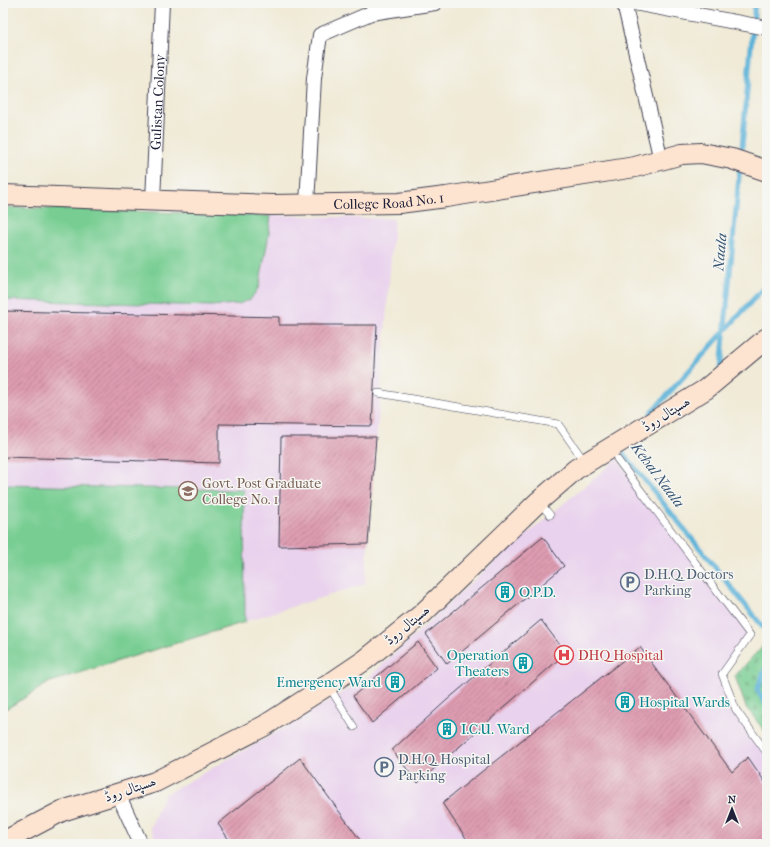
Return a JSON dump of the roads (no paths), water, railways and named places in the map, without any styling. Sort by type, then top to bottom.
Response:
[{"type":"main road","name":"College Road No. 1","points":[[3,195],[272,205],[399,202],[446,197],[635,167],[682,154],[701,153],[732,159],[767,171]]},
{"type":"main road","name":"ھسپتال روڈ","points":[[3,842],[62,811],[155,782],[264,726],[328,685],[365,660],[422,614],[544,508],[576,469],[586,463],[617,452],[644,427],[706,389],[760,344]]},
{"type":"street","name":"Gulistan Colony","points":[[153,200],[162,3]]},
{"type":"street","points":[[307,204],[314,78],[320,35],[371,13],[435,3]]},
{"type":"street","points":[[624,3],[661,160]]},
{"type":"street","points":[[634,3],[767,28]]},
{"type":"street","points":[[118,794],[141,844]]},
{"type":"lane","points":[[378,393],[558,424],[586,463]]},
{"type":"lane","points":[[617,452],[750,635],[722,674],[736,710],[767,753]]},
{"type":"lane","points":[[328,685],[354,727]]},
{"type":"waterway","name":"Naala","points":[[741,158],[755,3]]},
{"type":"waterway","name":"Naala","points":[[721,369],[740,166]]},
{"type":"waterway","name":"Kehal Naala","points":[[651,413],[767,284]]},
{"type":"waterway","name":"Kehal Naala","points":[[620,448],[767,632]]},
{"type":"waterway","name":"Kehal Naala","points":[[767,665],[757,690],[767,706]]},
{"type":"place","name":"Govt. Post Graduate College No. 1","points":[[188,491]]},
{"type":"place","name":"D.H.Q. Doctors Parking","points":[[630,582]]},
{"type":"place","name":"O.P.D.","points":[[505,592]]},
{"type":"place","name":"DHQ Hospital","points":[[564,655]]},
{"type":"place","name":"Operation Theaters","points":[[523,663]]},
{"type":"place","name":"Emergency Ward","points":[[395,682]]},
{"type":"place","name":"Hospital Wards","points":[[625,702]]},
{"type":"place","name":"I.C.U. Ward","points":[[447,729]]},
{"type":"place","name":"D.H.Q. Hospital Parking","points":[[384,767]]}]
